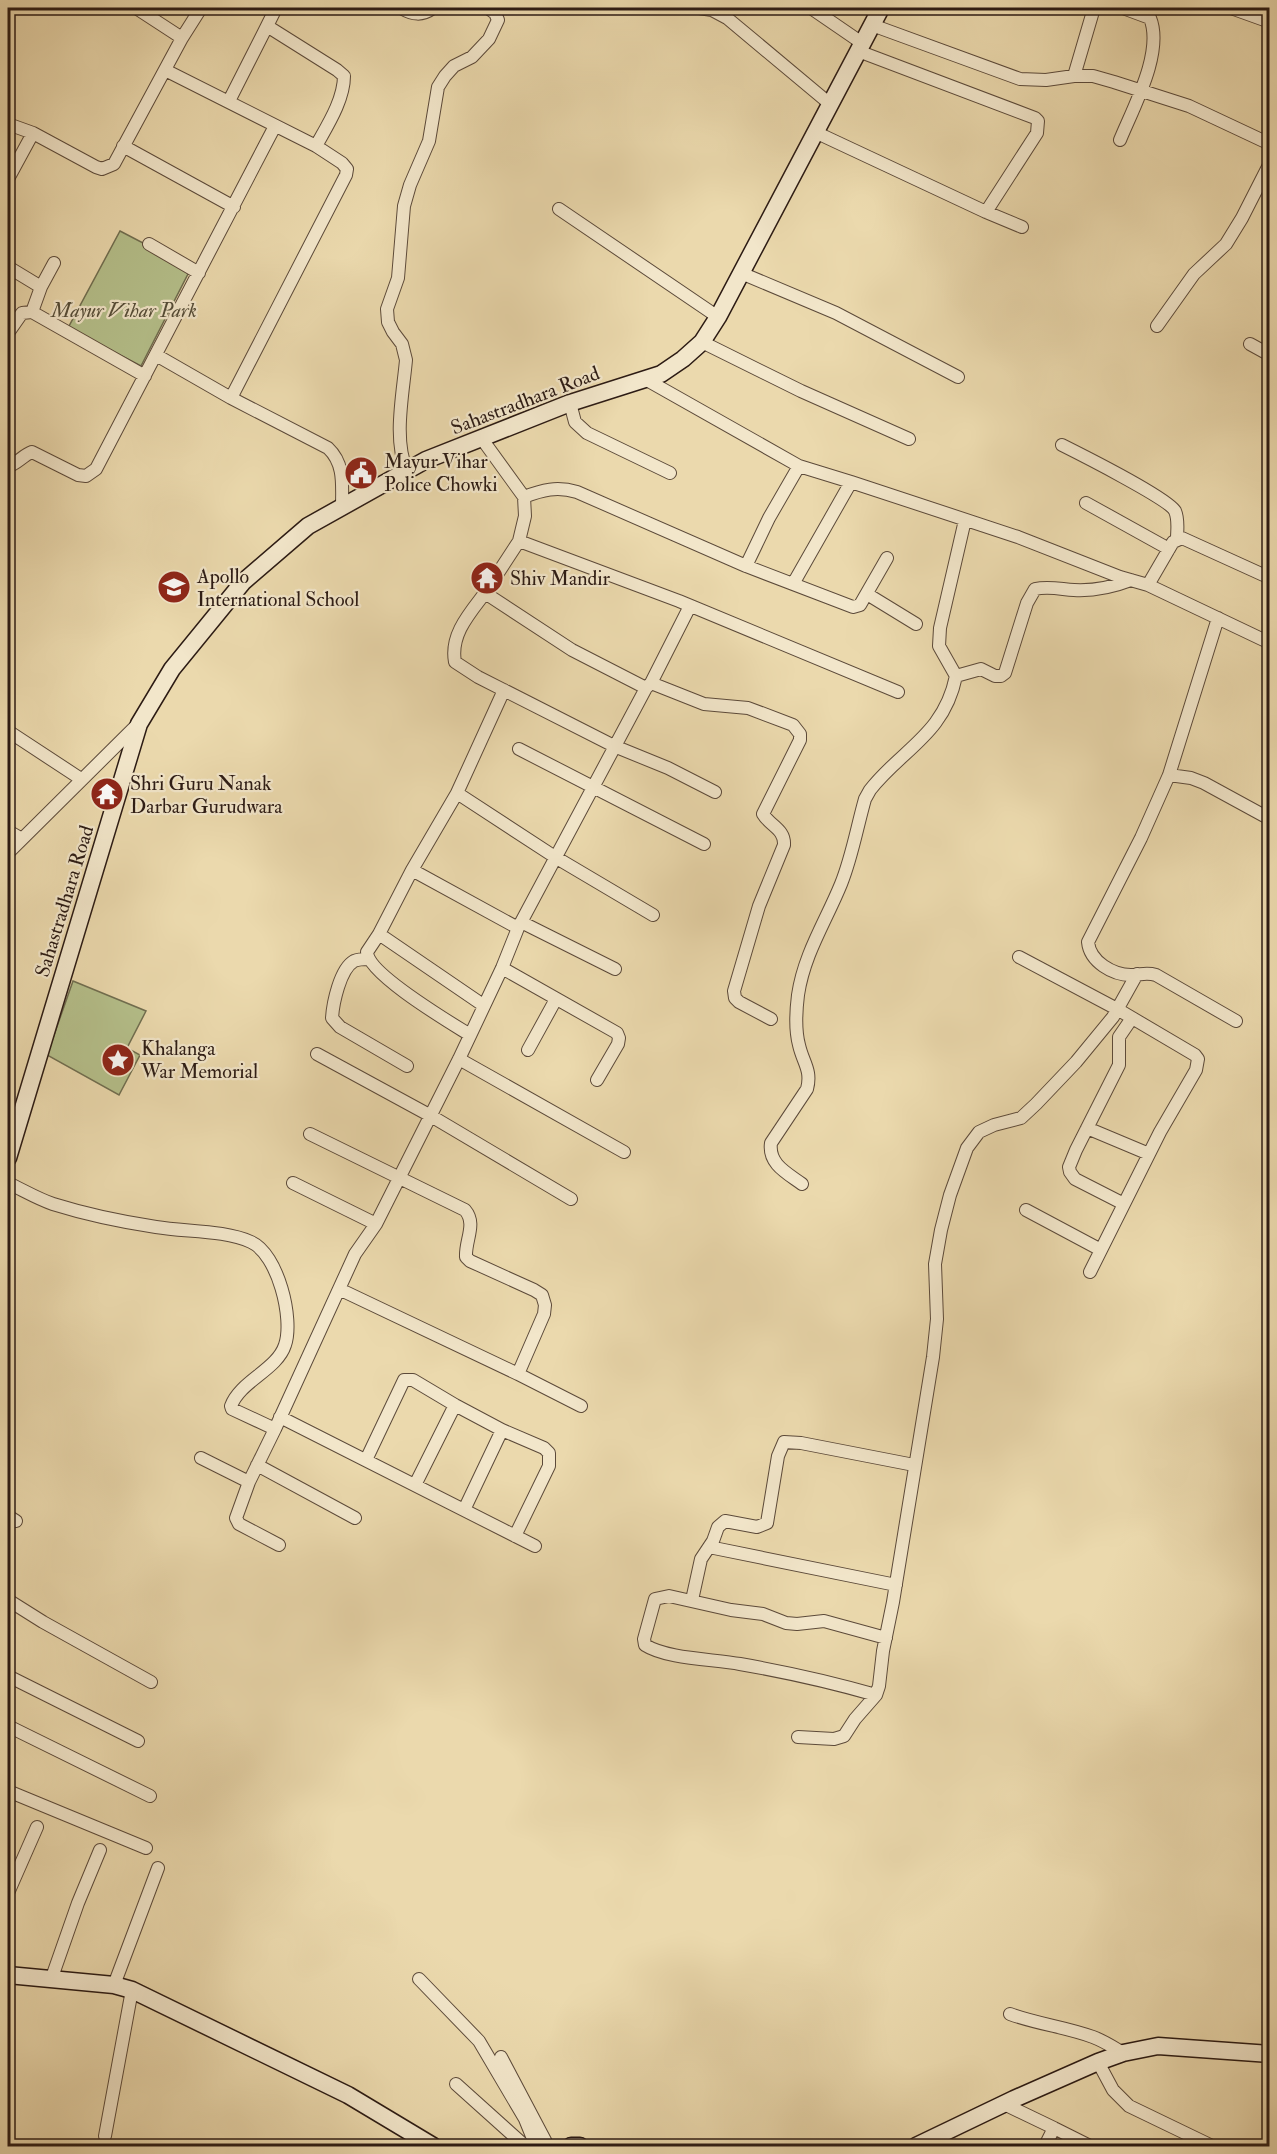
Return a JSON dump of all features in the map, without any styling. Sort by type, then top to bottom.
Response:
[{"type":"main road","name":"Sahastradhara Road","points":[[8,1158],[139,724],[172,669],[243,582],[308,526],[426,460],[570,403],[661,374],[702,342],[718,317],[881,8]]},
{"type":"main road","points":[[8,1975],[114,1985],[132,1990],[348,2095],[433,2146]]},
{"type":"main road","points":[[916,2146],[1004,2104],[1122,2053],[1158,2046],[1269,2054]]},
{"type":"main road","points":[[571,2146],[580,2146]]},
{"type":"street","points":[[136,8],[182,38]]},
{"type":"street","points":[[8,124],[33,133],[96,167],[102,169],[114,164],[182,38],[201,8]]},
{"type":"street","points":[[229,101],[276,8]]},
{"type":"street","points":[[401,8],[417,15],[434,8]]},
{"type":"street","points":[[407,471],[400,445],[405,350],[388,322],[387,309],[398,278],[404,206],[410,185],[429,141],[438,87],[454,66],[472,57],[489,39],[498,20],[495,13],[488,8]]},
{"type":"street","points":[[699,8],[712,10],[727,18],[830,104]]},
{"type":"street","points":[[811,8],[860,47],[1038,121],[1037,133],[986,212]]},
{"type":"street","points":[[1074,76],[1094,8]]},
{"type":"street","points":[[1120,140],[1154,48],[1153,13],[1123,8]]},
{"type":"street","points":[[1238,9],[1269,22]]},
{"type":"street","points":[[872,25],[1020,79],[1046,80],[1093,76],[1140,90],[1190,106],[1269,144]]},
{"type":"street","points":[[267,26],[344,76],[344,84],[331,118],[316,146]]},
{"type":"street","points":[[165,70],[316,146],[342,163],[347,169],[346,176],[231,398]]},
{"type":"street","points":[[8,466],[32,452],[78,475],[86,476],[96,469],[275,126]]},
{"type":"street","points":[[815,132],[1022,227]]},
{"type":"street","points":[[8,179],[11,163],[33,133]]},
{"type":"street","points":[[123,146],[234,207]]},
{"type":"street","points":[[1157,326],[1194,274],[1226,244],[1242,218],[1269,163]]},
{"type":"street","points":[[559,208],[718,317]]},
{"type":"street","points":[[149,244],[199,273]]},
{"type":"street","points":[[32,312],[41,287],[54,263]]},
{"type":"street","points":[[8,267],[41,287]]},
{"type":"street","points":[[741,273],[836,313],[958,377]]},
{"type":"street","points":[[8,333],[22,313],[32,312],[145,376]]},
{"type":"street","points":[[702,342],[801,391],[909,439]]},
{"type":"street","points":[[1250,344],[1269,355]]},
{"type":"street","points":[[156,355],[231,398],[328,448],[340,464],[342,507]]},
{"type":"street","points":[[645,379],[799,466],[1018,537],[1148,585],[1269,643]]},
{"type":"street","points":[[570,403],[575,422],[587,433],[670,473]]},
{"type":"street","points":[[482,439],[524,497],[525,516],[519,541],[470,612],[456,637],[453,651],[455,662],[504,690],[614,746],[668,768],[715,792]]},
{"type":"street","points":[[1062,445],[1156,496],[1174,509],[1177,521],[1173,544],[1148,585]]},
{"type":"street","points":[[746,566],[769,518],[799,466]]},
{"type":"street","points":[[793,584],[851,482]]},
{"type":"street","points":[[524,497],[554,488],[577,492],[746,566],[853,607],[860,605],[887,558]]},
{"type":"street","points":[[1086,503],[1173,544],[1187,539],[1269,578]]},
{"type":"street","points":[[802,1184],[777,1166],[770,1152],[771,1143],[807,1089],[810,1079],[798,1044],[796,1028],[798,995],[808,954],[842,881],[865,800],[870,790],[921,741],[939,717],[953,689],[956,676],[939,646],[940,627],[965,520]]},
{"type":"street","points":[[519,541],[690,606],[898,692]]},
{"type":"street","points":[[956,676],[981,669],[995,676],[1005,673],[1027,603],[1035,588],[1076,590],[1114,587],[1131,580]]},
{"type":"street","points":[[485,593],[572,650],[649,686],[704,704],[738,706],[762,713],[793,725],[800,734],[800,740],[763,814],[782,833],[784,845],[759,906],[734,991],[735,998],[739,1002],[771,1019]]},
{"type":"street","points":[[867,594],[916,624]]},
{"type":"street","points":[[279,1545],[239,1524],[236,1518],[249,1482],[355,1254],[376,1224],[399,1179],[471,1035],[520,925],[690,606]]},
{"type":"street","points":[[1218,618],[1169,775],[1141,838],[1088,942],[1090,953],[1110,970],[1125,974],[1143,972],[1156,975],[1236,1021]]},
{"type":"street","points":[[471,1035],[409,996],[368,959],[367,952],[457,793],[504,690]]},
{"type":"street","points":[[8,853],[139,724]]},
{"type":"street","points":[[8,731],[81,779]]},
{"type":"street","points":[[519,749],[704,844]]},
{"type":"street","points":[[1169,775],[1191,778],[1204,783],[1269,819]]},
{"type":"street","points":[[457,793],[555,857],[653,915]]},
{"type":"street","points":[[8,831],[22,839]]},
{"type":"street","points":[[412,870],[520,925],[615,969]]},
{"type":"street","points":[[379,934],[483,1005]]},
{"type":"street","points":[[1019,957],[1117,1009],[1195,1055],[1198,1059],[1196,1070],[1149,1154],[1090,1272]]},
{"type":"street","points":[[368,959],[358,960],[347,967],[340,982],[332,1018],[340,1027],[407,1066]]},
{"type":"street","points":[[502,968],[618,1035],[618,1044],[597,1080]]},
{"type":"street","points":[[798,1737],[834,1739],[844,1736],[876,1695],[896,1585],[937,1319],[935,1264],[950,1195],[968,1148],[980,1132],[994,1125],[1021,1118],[1036,1104],[1076,1062],[1113,1017],[1137,974]]},
{"type":"street","points":[[528,1050],[556,999]]},
{"type":"street","points":[[1124,1204],[1075,1179],[1069,1167],[1119,1065],[1119,1037],[1131,1018]]},
{"type":"street","points":[[317,1054],[430,1116],[571,1199]]},
{"type":"street","points":[[459,1059],[624,1152]]},
{"type":"street","points":[[1087,1128],[1149,1154]]},
{"type":"street","points":[[310,1134],[465,1210],[470,1215],[471,1224],[466,1257],[542,1295],[545,1305],[544,1314],[518,1374]]},
{"type":"street","points":[[8,1183],[52,1203],[77,1210],[152,1227],[229,1235],[253,1242],[260,1247],[282,1288],[286,1311],[285,1346],[271,1365],[239,1391],[231,1406],[232,1409],[275,1429]]},
{"type":"street","points":[[293,1183],[376,1224]]},
{"type":"street","points":[[1026,1210],[1101,1250]]},
{"type":"street","points":[[339,1289],[581,1406]]},
{"type":"street","points":[[366,1460],[404,1380],[413,1380],[455,1405],[502,1430],[544,1448],[549,1453],[549,1466],[515,1536]]},
{"type":"street","points":[[415,1485],[455,1405]]},
{"type":"street","points":[[280,1417],[535,1546]]},
{"type":"street","points":[[464,1510],[502,1430]]},
{"type":"street","points":[[692,1600],[701,1559],[718,1527],[730,1522],[757,1527],[766,1523],[778,1456],[784,1442],[801,1443],[914,1465]]},
{"type":"street","points":[[201,1458],[249,1482]]},
{"type":"street","points":[[257,1465],[356,1518]]},
{"type":"street","points":[[709,1547],[896,1585]]},
{"type":"street","points":[[876,1695],[763,1668],[671,1655],[652,1650],[645,1645],[644,1639],[655,1599],[669,1596],[731,1610],[763,1614],[786,1623],[824,1621],[886,1638]]},
{"type":"street","points":[[8,1600],[151,1682]]},
{"type":"street","points":[[8,1676],[138,1741]]},
{"type":"street","points":[[8,1726],[150,1796]]},
{"type":"street","points":[[8,1791],[146,1848]]},
{"type":"street","points":[[8,1893],[37,1827]]},
{"type":"street","points":[[51,1980],[78,1903],[100,1850]]},
{"type":"street","points":[[114,1985],[158,1868]]},
{"type":"street","points":[[419,1978],[479,2041],[525,2119],[536,2146]]},
{"type":"street","points":[[105,2136],[132,1990]]},
{"type":"street","points":[[1010,2014],[1032,2022],[1075,2031],[1095,2038],[1122,2053]]},
{"type":"street","points":[[501,2056],[548,2146]]},
{"type":"street","points":[[1098,2062],[1113,2090],[1129,2106],[1212,2146]]},
{"type":"street","points":[[456,2084],[525,2146]]},
{"type":"street","points":[[1004,2104],[1090,2146]]},
{"type":"street","points":[[1045,2146],[1054,2128]]},
{"type":"green space","name":"Mayur Vihar Park","points":[[120,231],[191,268],[141,366],[68,328]]},
{"type":"green space","points":[[73,981],[146,1011],[127,1048],[140,1055],[119,1095],[47,1055]]},
{"type":"place","name":"Mayur Vihar Police Chowki","points":[[361,473]]},
{"type":"place","name":"Shiv Mandir","points":[[487,578]]},
{"type":"place","name":"Apollo International School","points":[[174,587]]},
{"type":"place","name":"Shri Guru Nanak Darbar Gurudwara","points":[[107,794]]},
{"type":"place","name":"Khalanga War Memorial","points":[[118,1060]]}]
